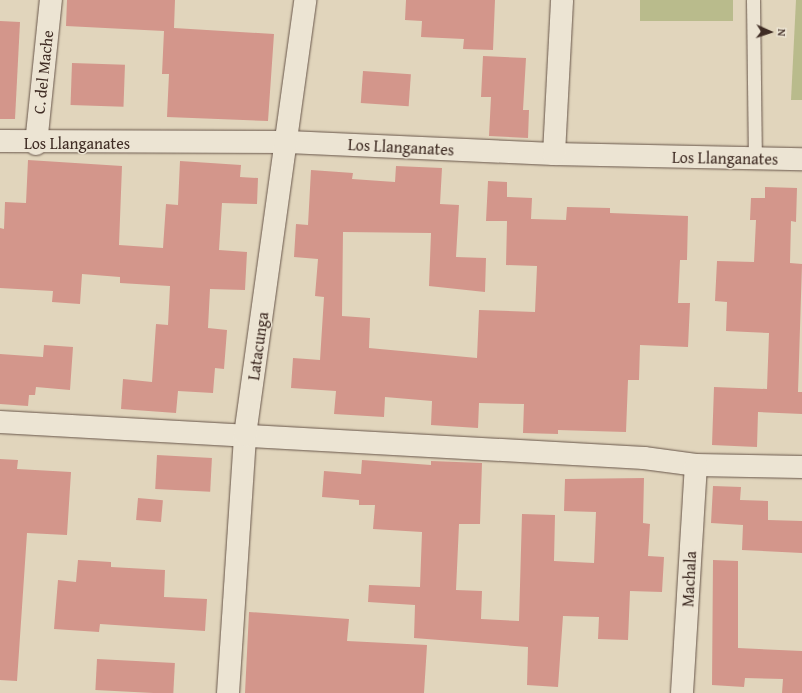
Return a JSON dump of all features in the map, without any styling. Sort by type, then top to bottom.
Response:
[{"type":"street","name":"C. del Mache","points":[[36,144],[51,0]]},
{"type":"street","name":"Latacunga","points":[[228,693],[245,435],[288,142],[305,0]]},
{"type":"street","points":[[554,154],[562,0]]},
{"type":"street","name":"Los Llanganates","points":[[0,141],[36,144],[288,142],[554,154],[802,159]]},
{"type":"street","points":[[0,422],[644,458],[696,465],[802,467]]},
{"type":"street","name":"Machala","points":[[682,693],[696,465]]},
{"type":"lane","points":[[753,0],[755,159]]},
{"type":"green space","points":[[640,0],[733,0],[733,21],[640,21]]},
{"type":"green space","points":[[796,0],[802,0],[802,100],[791,100]]},
{"type":"building","points":[[67,0],[175,0],[174,28],[274,34],[268,121],[167,117],[169,74],[162,74],[164,31],[66,26]]},
{"type":"building","points":[[406,0],[495,0],[493,50],[463,49],[464,39],[421,37],[422,21],[405,20]]},
{"type":"building","points":[[0,21],[20,22],[15,119],[0,119]]},
{"type":"building","points":[[483,56],[526,58],[523,110],[529,110],[528,138],[489,136],[491,97],[481,97]]},
{"type":"building","points":[[72,63],[125,65],[124,107],[71,105]]},
{"type":"building","points":[[363,71],[411,74],[409,106],[361,103]]},
{"type":"building","points":[[28,160],[122,166],[119,245],[163,248],[166,204],[178,205],[180,161],[241,165],[240,177],[258,178],[257,204],[222,203],[219,250],[247,252],[245,290],[210,289],[208,328],[227,330],[224,369],[215,368],[213,393],[178,391],[176,413],[121,409],[123,379],[152,382],[156,324],[168,325],[170,286],[120,283],[120,277],[82,274],[80,304],[52,302],[53,291],[0,288],[0,228],[4,229],[5,202],[26,203]]},
{"type":"building","points":[[396,166],[442,168],[440,204],[459,205],[456,257],[486,258],[485,292],[429,286],[431,233],[343,232],[342,316],[370,318],[369,348],[477,358],[479,310],[535,312],[537,266],[506,265],[507,221],[486,221],[488,181],[507,182],[507,197],[532,198],[531,219],[566,220],[567,207],[610,208],[610,213],[688,216],[687,260],[680,260],[678,303],[690,303],[688,347],[640,345],[639,380],[628,380],[626,432],[558,430],[558,434],[523,433],[524,404],[479,403],[478,428],[431,425],[432,401],[385,397],[384,417],[334,414],[336,391],[291,388],[293,358],[320,360],[324,297],[315,296],[318,259],[294,257],[296,224],[308,225],[311,170],[353,173],[352,179],[395,182]]},
{"type":"building","points":[[765,187],[797,188],[796,222],[791,221],[790,263],[802,264],[798,392],[802,392],[802,414],[758,412],[757,447],[712,445],[714,387],[767,389],[769,333],[726,331],[727,302],[715,301],[717,261],[754,262],[756,220],[750,220],[751,198],[765,198]]},
{"type":"building","points":[[44,345],[73,347],[70,390],[36,387],[35,395],[29,395],[28,406],[0,404],[0,354],[43,357]]},
{"type":"building","points":[[157,455],[212,458],[210,492],[155,489]]},
{"type":"building","points":[[0,459],[18,460],[17,469],[71,472],[67,535],[27,533],[17,681],[0,680]]},
{"type":"building","points":[[362,460],[431,465],[431,461],[482,463],[480,524],[459,524],[456,590],[482,591],[481,619],[519,621],[522,514],[555,515],[554,561],[594,563],[596,512],[564,511],[565,479],[644,478],[643,523],[650,524],[648,556],[664,557],[662,592],[630,591],[628,640],[598,639],[599,617],[563,616],[558,687],[527,685],[528,647],[414,638],[415,605],[368,602],[369,585],[420,587],[422,532],[373,529],[375,505],[359,505],[359,500],[322,497],[324,471],[361,474]]},
{"type":"building","points":[[713,486],[741,487],[740,500],[768,501],[768,520],[802,521],[802,553],[742,550],[743,525],[711,523]]},
{"type":"building","points":[[138,498],[163,500],[161,522],[136,520]]},
{"type":"building","points":[[78,560],[111,562],[111,567],[165,570],[164,597],[207,599],[205,631],[100,624],[99,632],[54,629],[58,580],[76,582]]},
{"type":"building","points":[[713,560],[738,561],[738,648],[802,651],[802,693],[782,693],[783,679],[745,678],[744,687],[712,685]]},
{"type":"building","points":[[249,612],[349,619],[347,641],[427,645],[424,693],[245,693]]},
{"type":"building","points":[[97,659],[175,663],[173,693],[95,690]]}]
